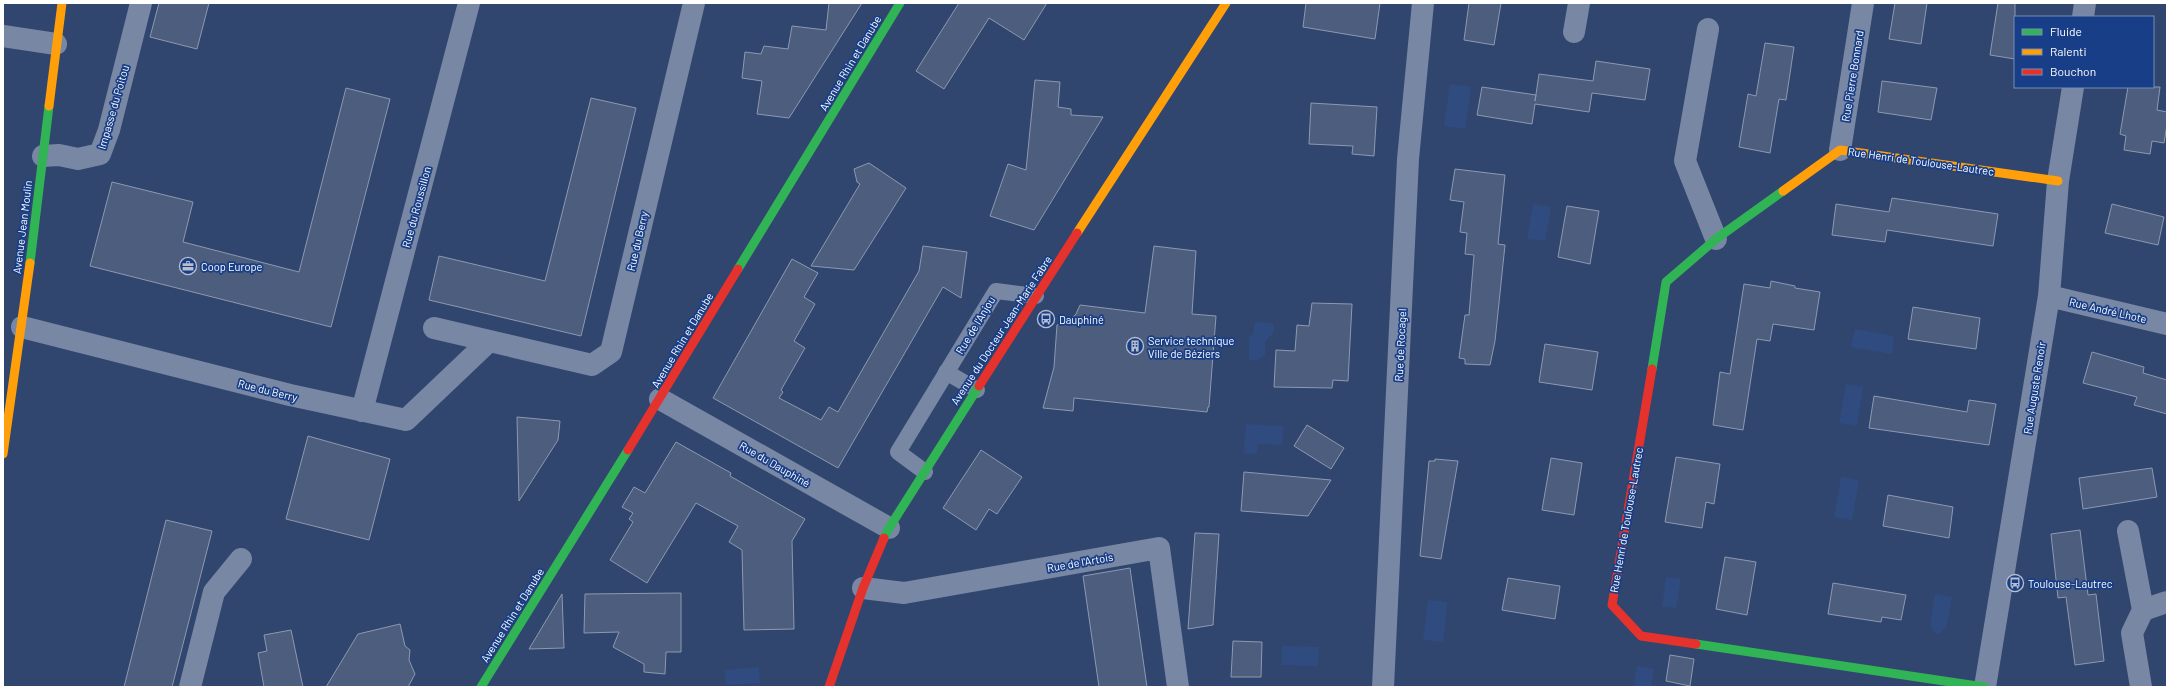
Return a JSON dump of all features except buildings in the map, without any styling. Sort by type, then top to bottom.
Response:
[{"type":"street","name":"Avenue Jean Moulin","points":[[3,454],[22,327],[62,3]]},
{"type":"street","name":"Impasse du Poitou","points":[[43,156],[58,155],[78,159],[100,154],[109,130],[141,3]]},
{"type":"street","name":"Rue du Roussillon","points":[[362,411],[469,3]]},
{"type":"street","name":"Rue du Berry","points":[[434,328],[488,342],[592,365],[611,352],[694,3]]},
{"type":"street","name":"Avenue Rhin et Danube","points":[[481,687],[660,399],[900,3]]},
{"type":"street","name":"Avenue du Docteur Jean-Marie Fabre","points":[[829,687],[863,588],[889,528],[1036,296],[1226,3]]},
{"type":"street","name":"Rue de Rocagel","points":[[1383,687],[1408,159],[1423,3]]},
{"type":"street","points":[[1574,32],[1578,3]]},
{"type":"street","name":"Rue Pierre Bonnard","points":[[1840,150],[1863,3]]},
{"type":"street","points":[[2083,16],[2085,3]]},
{"type":"street","points":[[1708,29],[1685,161],[1716,239]]},
{"type":"street","points":[[3,36],[56,44]]},
{"type":"street","name":"Rue Auguste Renoir","points":[[1985,687],[2049,296],[2058,181],[2072,88]]},
{"type":"street","name":"Rue Henri de Toulouse-Lautrec","points":[[1985,687],[1641,636],[1612,605],[1666,282],[1716,239],[1840,150],[2058,181]]},
{"type":"street","name":"Rue André Lhote","points":[[2049,296],[2167,324]]},
{"type":"street","name":"Rue du Berry","points":[[22,327],[290,395],[406,420],[488,342]]},
{"type":"street","name":"Rue du Dauphiné","points":[[660,399],[889,528]]},
{"type":"street","points":[[2128,531],[2143,610],[2132,633],[2142,687]]},
{"type":"street","name":"Rue de l'Artois","points":[[863,588],[904,593],[1159,548],[1178,687]]},
{"type":"street","points":[[190,687],[214,592],[241,559]]},
{"type":"street","points":[[2143,610],[2167,602]]},
{"type":"lane","name":"Rue de l'Anjou","points":[[925,472],[898,452],[996,291],[1036,296]]},
{"type":"lane","points":[[946,372],[976,390]]},
{"type":"water","points":[[1450,84],[1471,87],[1465,129],[1444,126]]},
{"type":"water","points":[[1533,204],[1551,207],[1545,241],[1527,239]]},
{"type":"water","points":[[1255,322],[1273,323],[1274,332],[1265,342],[1265,355],[1258,360],[1249,360],[1249,337],[1253,334]]},
{"type":"water","points":[[1855,329],[1894,336],[1892,354],[1851,347]]},
{"type":"water","points":[[1846,384],[1863,387],[1857,426],[1839,423]]},
{"type":"water","points":[[1246,424],[1283,426],[1282,445],[1258,444],[1257,454],[1244,453]]},
{"type":"water","points":[[1841,477],[1859,480],[1852,520],[1834,517]]},
{"type":"water","points":[[1666,577],[1681,579],[1676,608],[1662,606]]},
{"type":"water","points":[[1935,594],[1952,597],[1946,630],[1944,629],[1941,633],[1937,634],[1930,627]]},
{"type":"water","points":[[1428,600],[1447,602],[1443,642],[1423,640]]},
{"type":"water","points":[[1282,646],[1319,647],[1318,666],[1282,665]]},
{"type":"water","points":[[1637,666],[1654,669],[1651,687],[1634,687]]},
{"type":"water","points":[[759,667],[760,683],[726,685],[725,670]]},
{"type":"traffic: fast","points":[[738,269],[900,3]]},
{"type":"traffic: fast","points":[[30,263],[49,106]]},
{"type":"traffic: fast","points":[[1652,369],[1666,282],[1716,239],[1783,191]]},
{"type":"traffic: fast","points":[[884,538],[979,386]]},
{"type":"traffic: fast","points":[[481,687],[628,450]]},
{"type":"traffic: fast","points":[[1696,644],[1984,687]]},
{"type":"traffic: slow","points":[[49,106],[62,3]]},
{"type":"traffic: slow","points":[[1077,233],[1226,3]]},
{"type":"traffic: slow","points":[[1783,191],[1840,150],[2058,181]]},
{"type":"traffic: slow","points":[[3,454],[30,263]]},
{"type":"traffic: jam","points":[[979,386],[1077,233]]},
{"type":"traffic: jam","points":[[628,450],[738,269]]},
{"type":"traffic: jam","points":[[1652,369],[1612,605],[1641,636],[1696,644]]},
{"type":"traffic: jam","points":[[829,687],[863,588],[884,538]]},
{"type":"place","name":"Coop Europe","points":[[188,266]]},
{"type":"place","name":"Dauphiné","points":[[1046,319]]},
{"type":"place","name":"Service technique Ville de Béziers","points":[[1135,346]]},
{"type":"place","name":"Toulouse-Lautrec","points":[[2015,583]]}]
